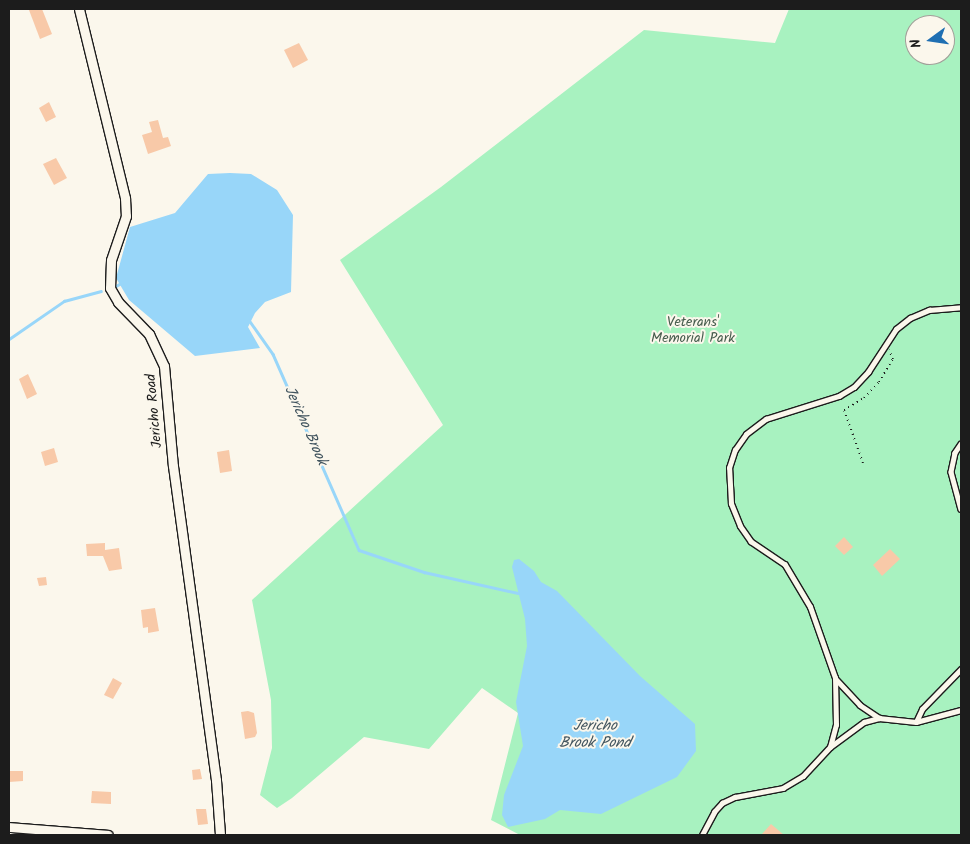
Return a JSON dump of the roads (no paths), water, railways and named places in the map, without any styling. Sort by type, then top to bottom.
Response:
[{"type":"street","name":"Jericho Road","points":[[79,9],[125,198],[126,216],[111,260],[110,288],[118,302],[149,334],[164,366],[173,466],[216,780],[220,835]]},
{"type":"street","points":[[9,827],[108,835]]},
{"type":"lane","points":[[830,747],[836,725],[835,678],[799,585],[785,566],[751,542],[740,526],[731,504],[729,468],[735,450],[746,434],[766,419],[839,396],[854,387],[868,372],[896,329],[910,318],[929,310],[961,307]]},
{"type":"lane","points":[[961,444],[955,453],[952,472],[961,508]]},
{"type":"lane","points":[[916,722],[922,709],[961,669]]},
{"type":"lane","points":[[835,678],[860,704],[879,718]]},
{"type":"lane","points":[[702,835],[722,803],[735,797],[783,788],[803,776],[830,747],[850,730],[879,718],[916,722],[961,710]]},
{"type":"water","points":[[208,174],[251,174],[277,190],[293,215],[291,292],[265,302],[255,313],[248,327],[260,348],[195,356],[129,300],[116,278],[130,227],[175,213]]},
{"type":"water","name":"Jericho Brook Pond","points":[[519,559],[534,571],[541,582],[557,591],[640,676],[695,724],[696,751],[677,777],[601,814],[560,810],[545,819],[508,827],[502,815],[504,795],[523,746],[516,702],[527,646],[525,619],[512,567],[514,560]]},
{"type":"waterway","name":"Jericho Brook","points":[[116,286],[121,283]]},
{"type":"waterway","name":"Jericho Brook","points":[[9,339],[64,301],[101,291]]},
{"type":"waterway","name":"Jericho Brook","points":[[249,320],[273,354],[359,550],[424,572],[518,593]]},
{"type":"park label","name":"Veterans' Memorial Park","points":[[693,330]]}]
